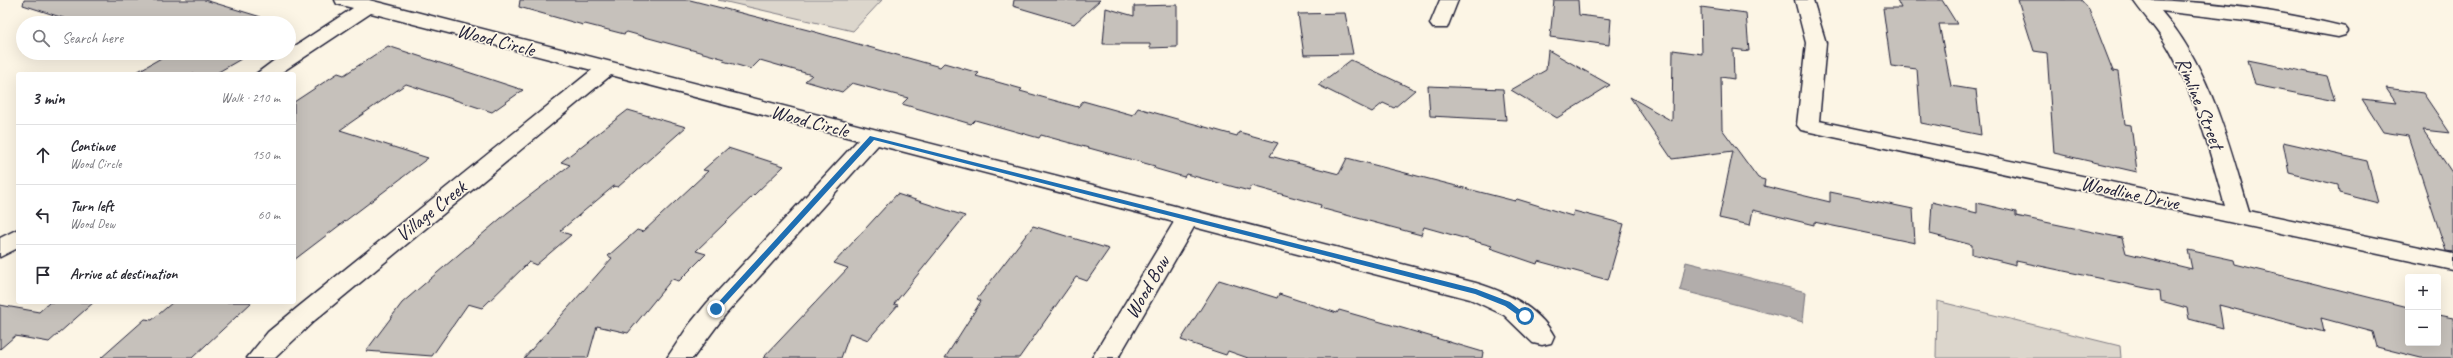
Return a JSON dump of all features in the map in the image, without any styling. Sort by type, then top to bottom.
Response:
[{"type":"street","name":"Wood Circle","points":[[344,0],[872,138],[1188,217],[1476,292],[1507,304],[1525,316],[1542,336]]},
{"type":"street","points":[[1440,24],[1449,0]]},
{"type":"street","name":"Woodline Drive","points":[[1804,0],[1816,43],[1808,125],[2453,262]]},
{"type":"street","points":[[2143,1],[2254,16],[2338,31]]},
{"type":"street","name":"Rimline Street","points":[[2143,1],[2172,37],[2192,73],[2211,119],[2239,216]]},
{"type":"street","points":[[296,54],[369,6]]},
{"type":"street","points":[[269,72],[287,60]]},
{"type":"street","name":"Village Creek","points":[[260,358],[306,314],[606,68]]},
{"type":"street","points":[[680,358],[698,331],[716,309],[872,138]]},
{"type":"street","name":"Wood Bow","points":[[1105,358],[1188,217]]},
{"type":"street","points":[[0,249],[16,238]]},
{"type":"shaded area","points":[[718,0],[882,0],[853,31]]},
{"type":"shaded area","points":[[1686,262],[1806,292],[1803,322],[1680,290]]},
{"type":"shaded area","points":[[1937,301],[2120,346],[2121,358],[1936,358]]},
{"type":"building","points":[[24,0],[205,0],[258,16],[57,16],[23,5]]},
{"type":"building","points":[[520,0],[690,0],[808,30],[940,67],[944,63],[979,73],[976,76],[1022,89],[1020,91],[1078,107],[1083,101],[1133,115],[1138,108],[1237,136],[1239,132],[1278,143],[1270,156],[1339,174],[1347,158],[1515,201],[1517,199],[1572,216],[1574,211],[1624,224],[1608,280],[1538,261],[1537,264],[1490,248],[1492,246],[1424,227],[1421,235],[1320,208],[1321,205],[1252,186],[1249,191],[1186,174],[1184,177],[1153,168],[1155,166],[1041,135],[1039,138],[975,120],[971,124],[902,104],[908,98],[852,83],[842,92],[805,81],[812,75],[760,60],[751,69],[723,61],[725,59],[627,32],[624,34],[585,24],[583,25],[519,7]]},
{"type":"building","points":[[1014,0],[1100,0],[1074,24],[1013,6]]},
{"type":"building","points":[[1554,0],[1578,0],[1579,15],[1611,19],[1609,45],[1550,37]]},
{"type":"building","points":[[1897,0],[1942,0],[1957,24],[1939,24],[1951,86],[1976,90],[1981,135],[1921,123],[1917,69],[1891,66],[1883,8],[1901,8]]},
{"type":"building","points":[[2018,0],[2081,0],[2089,9],[2113,71],[2118,72],[2125,124],[2131,125],[2137,172],[2054,153],[2047,53],[2034,51]]},
{"type":"building","points":[[1177,5],[1177,47],[1150,48],[1150,44],[1103,44],[1106,8],[1134,16],[1134,6]]},
{"type":"building","points":[[1701,7],[1746,13],[1749,51],[1733,49],[1734,79],[1721,77],[1722,129],[1758,178],[1765,180],[1764,186],[1830,202],[1830,192],[1913,209],[1915,243],[1814,222],[1814,225],[1753,210],[1750,225],[1719,218],[1733,151],[1672,159],[1630,97],[1672,121],[1673,50],[1702,54]]},
{"type":"building","points":[[1345,13],[1353,54],[1304,55],[1298,14]]},
{"type":"building","points":[[388,46],[523,90],[492,112],[406,84],[340,130],[428,158],[296,258],[296,101],[338,73],[344,75]]},
{"type":"building","points":[[1548,50],[1610,85],[1557,118],[1511,90],[1546,70]]},
{"type":"building","points":[[158,60],[239,60],[218,72],[137,72]]},
{"type":"building","points":[[1351,60],[1415,90],[1394,108],[1383,103],[1372,112],[1318,85]]},
{"type":"building","points":[[2248,60],[2327,76],[2335,101],[2255,85]]},
{"type":"building","points":[[1428,86],[1503,89],[1506,120],[1430,116]]},
{"type":"building","points":[[2386,88],[2423,93],[2450,133],[2423,130],[2453,174],[2453,252],[2446,251],[2408,136],[2383,132],[2362,99],[2396,103]]},
{"type":"building","points":[[628,110],[686,127],[618,187],[614,186],[560,231],[571,235],[536,265],[529,262],[482,308],[468,304],[432,356],[366,351],[402,303],[507,213],[570,165],[561,162]]},
{"type":"building","points":[[2283,142],[2367,161],[2378,203],[2339,193],[2338,185],[2289,173]]},
{"type":"building","points":[[728,148],[784,166],[696,251],[706,254],[679,281],[672,279],[628,333],[597,326],[588,358],[524,358],[612,258],[608,256],[637,230],[643,232],[708,171],[703,170]]},
{"type":"building","points":[[897,194],[965,216],[894,304],[898,305],[868,340],[850,333],[841,358],[763,358],[848,268],[834,263]]},
{"type":"building","points":[[1932,202],[1977,213],[1977,203],[2016,212],[2016,216],[2122,238],[2126,253],[2192,269],[2188,250],[2234,260],[2235,264],[2405,306],[2405,346],[2441,346],[2441,316],[2453,318],[2453,358],[2421,358],[2377,347],[2373,332],[2321,318],[2324,332],[2219,305],[2223,328],[2189,319],[2187,308],[2161,301],[2160,291],[2016,261],[2016,265],[1972,254],[1972,245],[1930,234]]},
{"type":"building","points":[[1033,226],[1109,249],[1087,281],[1076,277],[1019,358],[945,358],[981,301],[977,299]]},
{"type":"building","points":[[1219,280],[1277,298],[1279,294],[1337,313],[1339,310],[1483,352],[1482,358],[1248,358],[1228,351],[1226,355],[1181,340]]},
{"type":"building","points":[[48,304],[92,304],[49,342],[15,336],[0,349],[0,305],[39,312]]},
{"type":"building","points":[[171,304],[250,304],[192,358],[101,358],[145,319],[152,320]]},
{"type":"route","points":[[716,309],[872,138],[1188,217],[1476,292],[1507,304],[1525,316]]}]
